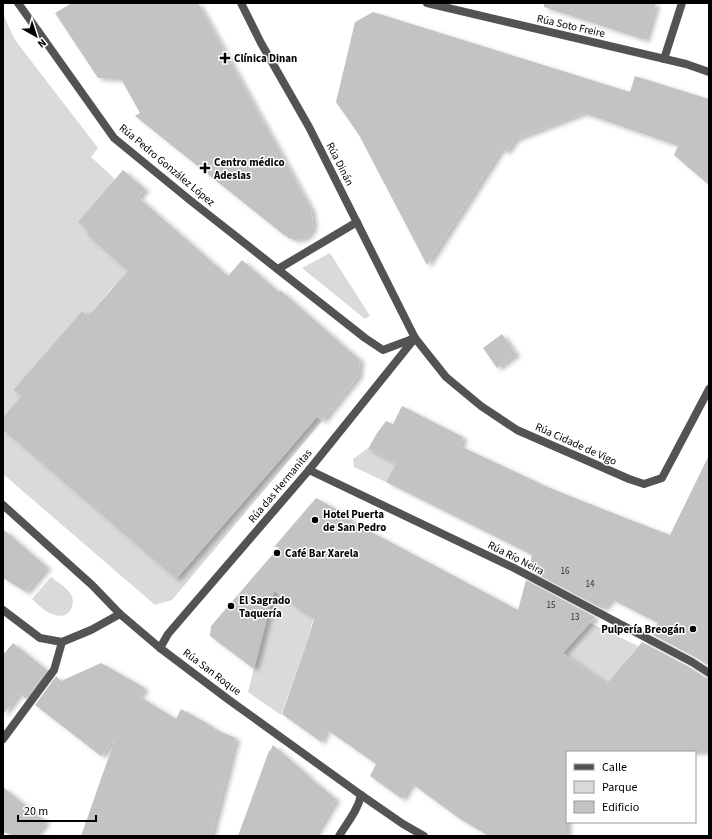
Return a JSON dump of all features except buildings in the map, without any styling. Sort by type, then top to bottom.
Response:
[{"type":"street","name":"Rúa Pedro González López","points":[[18,3],[114,138],[191,201],[365,338],[383,350],[415,338]]},
{"type":"street","name":"Rúa Dinán","points":[[241,3],[261,43],[309,127],[415,338]]},
{"type":"street","name":"Rúa Soto Freire","points":[[427,3],[686,64],[709,72]]},
{"type":"street","points":[[664,59],[682,3]]},
{"type":"street","points":[[278,269],[357,222]]},
{"type":"street","name":"Rúa Cidade de Vigo","points":[[415,338],[446,377],[481,406],[517,430],[629,479],[644,484],[662,478],[709,389]]},
{"type":"street","name":"Rúa das Hermanitas","points":[[160,648],[168,634],[309,470],[415,338]]},
{"type":"street","name":"Rúa Río Neira","points":[[309,470],[514,568],[685,658],[709,673]]},
{"type":"street","name":"Rúa San Roque","points":[[3,505],[92,585],[120,614],[160,648],[229,700],[361,795],[403,824],[424,836]]},
{"type":"street","points":[[3,610],[40,638],[62,642],[91,630],[120,614]]},
{"type":"street","points":[[3,739],[54,670],[62,642]]},
{"type":"street","points":[[339,836],[353,815],[360,801],[361,795]]},
{"type":"green space","points":[[3,14],[15,40],[98,148],[91,157],[115,179],[89,231],[86,234],[102,248],[111,238],[184,348],[113,287],[88,316],[82,311],[13,390],[21,396],[3,417]]},
{"type":"green space","points":[[330,253],[370,316],[365,319],[302,268]]},
{"type":"green space","points":[[291,396],[322,421],[172,600],[155,605],[3,474],[3,430],[176,579],[294,444]]},
{"type":"green space","points":[[368,448],[396,463],[386,482],[354,467],[353,459]]},
{"type":"green space","points":[[51,577],[66,588],[72,596],[73,603],[71,610],[62,616],[47,612],[32,599]]},
{"type":"green space","points":[[327,581],[281,715],[248,692],[274,587]]},
{"type":"green space","points":[[590,623],[638,646],[606,684],[563,653]]},
{"type":"place","name":"Clínica Dinan","points":[[225,58]]},
{"type":"place","name":"Centro médico Adeslas","points":[[205,168]]},
{"type":"place","name":"Hotel Puerta de San Pedro","points":[[315,520]]},
{"type":"place","name":"Café Bar Xarela","points":[[277,553]]},
{"type":"place","name":"El Sagrado Taquería","points":[[231,606]]},
{"type":"place","name":"Pulpería Breogán","points":[[693,629]]}]
